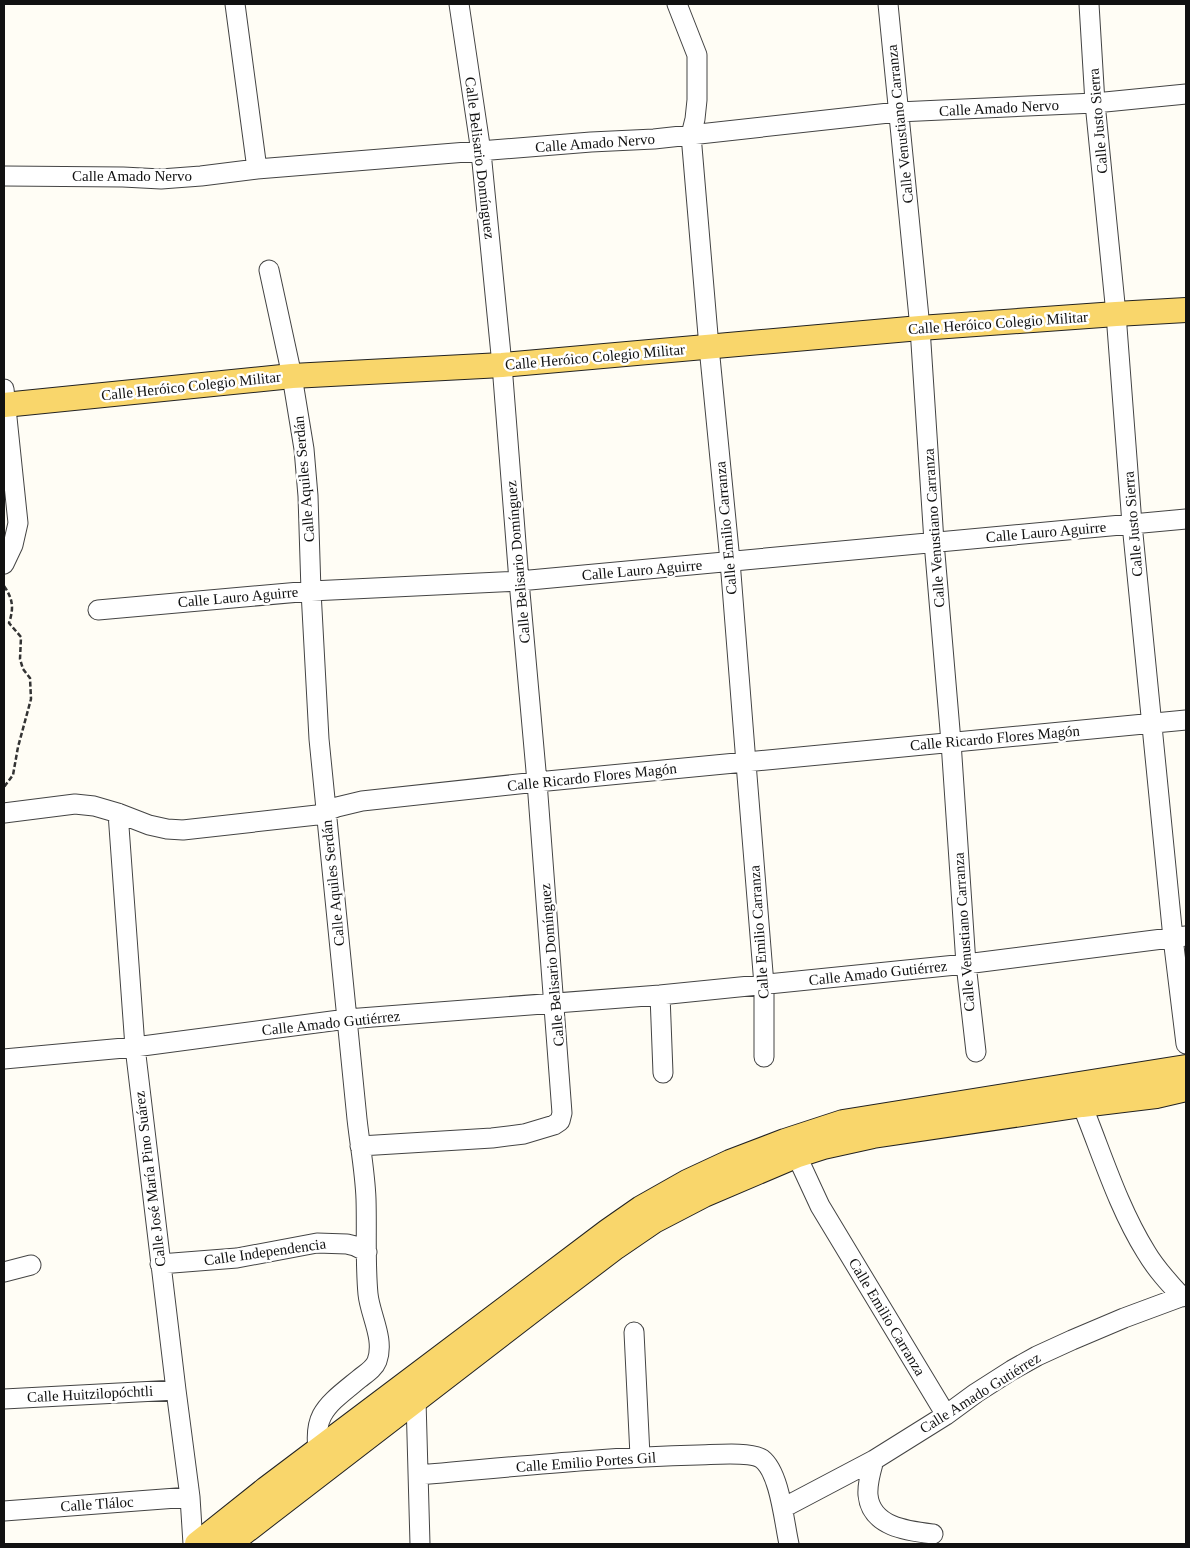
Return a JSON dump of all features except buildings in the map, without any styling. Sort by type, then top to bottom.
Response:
[{"type":"main road","name":"Calle Heróico Colegio Militar","points":[[4,399],[292,376],[502,365],[920,328],[1186,310]]},
{"type":"main road","points":[[195,1544],[416,1400],[616,1247],[654,1222],[844,1122],[1186,1067]]},
{"type":"main road","points":[[229,1544],[320,1461],[592,1243],[640,1208],[687,1182],[730,1162],[796,1146],[823,1147],[873,1136],[1156,1096],[1186,1090]]},
{"type":"street","points":[[235,4],[257,169]]},
{"type":"street","name":"Calle Belisario Domínguez","points":[[360,1146],[492,1138],[543,1129],[554,1125],[560,1120],[563,1106],[502,365],[481,152],[459,4]]},
{"type":"street","name":"Calle Emilio Carranza","points":[[677,4],[697,55],[697,100],[691,135],[730,561],[764,985],[764,1057]]},
{"type":"street","name":"Calle Venustiano Carranza","points":[[888,4],[920,328],[966,964],[976,1052]]},
{"type":"street","name":"Calle Justo Sierra","points":[[1088,4],[1095,103],[1116,314],[1132,524],[1152,723],[1180,937],[1186,1044]]},
{"type":"street","name":"Calle Amado Nervo","points":[[4,176],[123,176],[161,179],[257,169],[691,135],[898,112],[1095,103],[1186,94]]},
{"type":"street","name":"Calle Aquiles Serdán","points":[[269,270],[292,376],[305,458],[319,738],[366,1196],[369,1297],[379,1341],[377,1360],[369,1371],[335,1399],[319,1420],[316,1431],[320,1461]]},
{"type":"street","points":[[4,399],[18,523],[13,545],[4,564]]},
{"type":"street","name":"Calle Lauro Aguirre","points":[[98,610],[311,591],[519,581],[1186,519]]},
{"type":"street","name":"Calle Ricardo Flores Magón","points":[[4,813],[75,804],[94,806],[149,825],[183,830],[318,815],[362,801],[537,782],[1186,720]]},
{"type":"street","name":"Calle José María Pino Suárez","points":[[118,813],[135,1047],[195,1544]]},
{"type":"street","name":"Calle Amado Gutiérrez","points":[[4,1059],[135,1047],[347,1019],[555,1004],[764,985],[966,964],[1180,937]]},
{"type":"street","points":[[660,995],[663,1073]]},
{"type":"street","points":[[1082,1105],[1132,1229],[1161,1274],[1184,1296]]},
{"type":"street","name":"Calle Emilio Carranza","points":[[796,1146],[805,1175],[820,1206],[946,1415]]},
{"type":"street","name":"Calle Independencia","points":[[160,1264],[237,1258],[317,1243],[347,1244],[367,1252]]},
{"type":"street","points":[[4,1272],[31,1265]]},
{"type":"street","name":"Calle Amado Gutiérrez","points":[[782,1508],[874,1460],[946,1415],[1012,1370],[1037,1356],[1124,1318],[1184,1296]]},
{"type":"street","points":[[634,1332],[640,1456]]},
{"type":"street","name":"Calle Huitzilopóchtli","points":[[4,1398],[176,1390]]},
{"type":"street","points":[[416,1400],[420,1544]]},
{"type":"street","name":"Calle Emilio Portes Gil","points":[[418,1475],[640,1456],[714,1454],[754,1456],[762,1459],[768,1466],[774,1478],[782,1508]]},
{"type":"street","points":[[874,1460],[868,1495],[871,1506],[878,1516],[899,1529],[933,1534]]},
{"type":"street","name":"Calle Tláloc","points":[[4,1511],[190,1497]]},
{"type":"street","points":[[782,1508],[789,1544]]},
{"type":"path","points":[[4,586],[13,602],[13,611],[9,623],[21,637],[20,659],[23,669],[30,678],[31,699],[18,747],[13,775],[4,787]]}]
